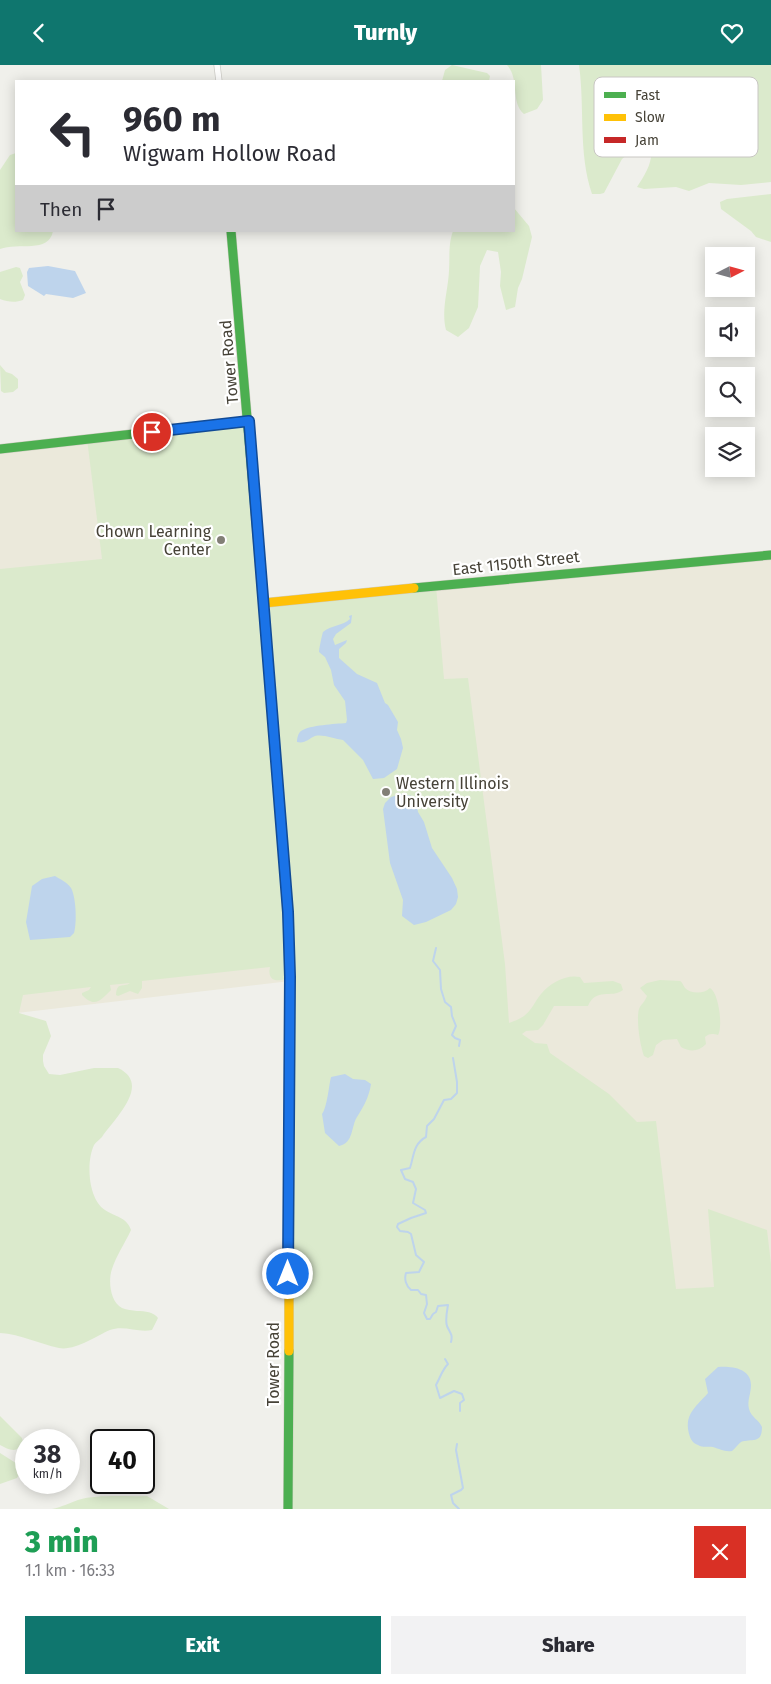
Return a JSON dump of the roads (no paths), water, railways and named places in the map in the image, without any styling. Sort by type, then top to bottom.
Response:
[{"type":"street","points":[[217,65],[219,80]]},
{"type":"street","name":"Tower Road","points":[[231,232],[249,421],[287,895],[290,965],[288,1509]]},
{"type":"street","points":[[0,449],[249,421]]},
{"type":"street","name":"East 1150th Street","points":[[264,603],[771,555]]},
{"type":"water","points":[[48,266],[75,271],[86,293],[73,298],[46,294],[44,296],[28,286],[27,272],[29,268]]},
{"type":"water","points":[[352,615],[351,623],[336,634],[333,639],[335,645],[347,640],[339,649],[339,658],[357,674],[377,683],[385,703],[398,722],[397,730],[403,748],[397,769],[384,778],[373,779],[363,760],[343,740],[315,736],[304,742],[297,742],[299,733],[310,727],[346,723],[345,701],[334,685],[331,670],[325,657],[319,652],[323,632],[347,621],[350,619],[349,616]]},
{"type":"water","points":[[402,794],[412,796],[416,800],[418,812],[424,822],[432,848],[452,878],[458,897],[456,904],[451,910],[426,922],[414,925],[402,916],[403,900],[390,863],[383,809],[385,803],[391,797]]},
{"type":"water","points":[[55,876],[68,884],[73,892],[76,910],[74,933],[70,937],[30,940],[26,922],[32,886],[42,879]]},
{"type":"water","points":[[345,1074],[353,1079],[365,1080],[371,1084],[368,1097],[355,1121],[350,1138],[339,1146],[325,1133],[322,1114],[327,1102],[331,1077]]},
{"type":"water","points":[[718,1367],[739,1369],[748,1375],[751,1385],[749,1409],[762,1427],[762,1433],[758,1439],[741,1442],[732,1451],[724,1451],[694,1443],[691,1440],[688,1429],[691,1413],[708,1393],[705,1379]]},
{"type":"waterway","points":[[436,948],[433,961],[440,970],[441,989],[445,1002],[451,1007],[456,1026],[452,1035],[460,1040],[459,1046]]},
{"type":"waterway","points":[[451,1342],[451,1335],[446,1321],[448,1305],[438,1306],[436,1312],[430,1319],[427,1319],[424,1313],[427,1304],[426,1295],[421,1294],[418,1290],[411,1290],[407,1284],[406,1273],[419,1272],[424,1262],[416,1255],[411,1234],[400,1231],[397,1227],[398,1224],[426,1213],[425,1210],[413,1203],[416,1189],[413,1182],[405,1179],[401,1170],[410,1168],[416,1147],[426,1137],[427,1126],[434,1119],[444,1100],[451,1099],[457,1093],[453,1058]]},
{"type":"waterway","points":[[445,1359],[448,1364],[436,1385],[440,1398],[454,1391],[462,1394],[464,1400],[460,1403],[460,1411]]},
{"type":"waterway","points":[[457,1444],[456,1450],[463,1488],[451,1495],[453,1503],[459,1509]]},
{"type":"place","name":"Chown Learning Center","points":[[221,540]]},
{"type":"place","name":"Western Illinois University","points":[[386,792]]}]
